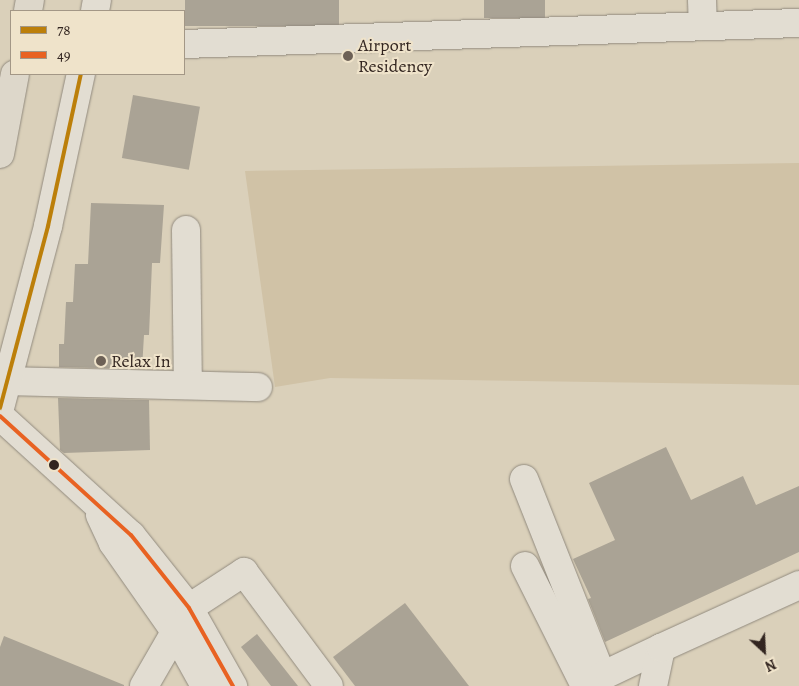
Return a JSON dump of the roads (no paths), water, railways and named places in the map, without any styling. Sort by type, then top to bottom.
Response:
[{"type":"highway","points":[[0,154],[16,75]]},
{"type":"street","points":[[185,44],[702,13],[799,23]]},
{"type":"street","points":[[0,408],[48,226],[81,75]]},
{"type":"street","points":[[186,230],[188,385]]},
{"type":"street","points":[[7,381],[258,387]]},
{"type":"street","points":[[0,416],[95,505],[131,535],[189,608],[233,686]]},
{"type":"street","points":[[524,479],[590,682]]},
{"type":"street","points":[[95,505],[113,543],[174,630],[205,686]]},
{"type":"street","points":[[525,566],[590,682]]},
{"type":"street","points":[[144,686],[174,630],[189,608],[244,572],[329,686]]},
{"type":"street","points":[[590,682],[799,585]]},
{"type":"street","points":[[652,686],[661,648]]},
{"type":"place","name":"Airport Residency","points":[[348,56]]},
{"type":"place","name":"Relax In","points":[[101,361]]}]
